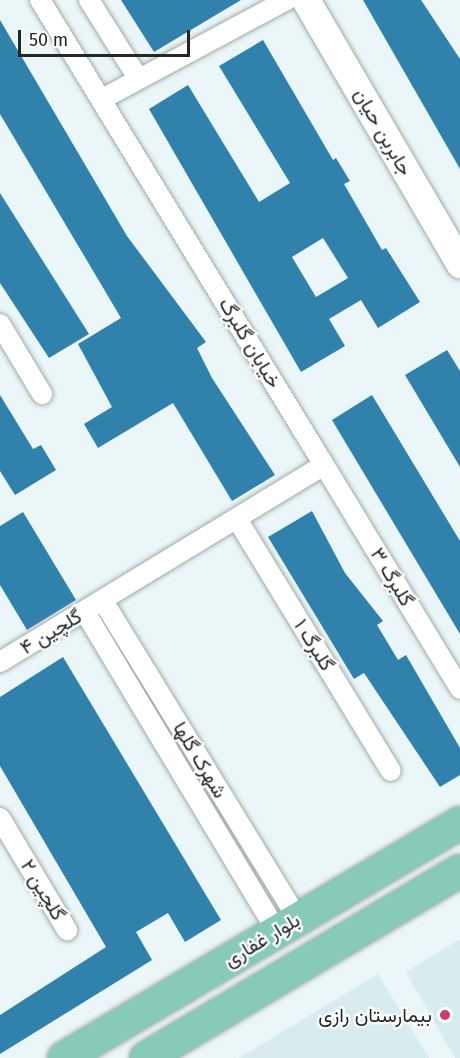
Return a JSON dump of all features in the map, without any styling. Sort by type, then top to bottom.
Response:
[{"type":"main road","name":"بلوار غفاری","points":[[63,1058],[460,823]]},
{"type":"main road","points":[[146,1058],[460,871]]},
{"type":"street","name":"خیابان گلبرگ","points":[[40,0],[324,465]]},
{"type":"street","points":[[89,0],[138,78]]},
{"type":"street","points":[[102,99],[287,0]]},
{"type":"street","name":"جابربن حیان","points":[[306,0],[460,264]]},
{"type":"street","points":[[0,324],[42,394]]},
{"type":"street","points":[[103,601],[324,465]]},
{"type":"street","name":"گلبرگ ۳","points":[[324,465],[460,689]]},
{"type":"street","name":"گلبرگ ۱","points":[[237,519],[392,771]]},
{"type":"street","name":"گلچین ۴","points":[[1,658],[103,601]]},
{"type":"street","name":"شهرک گلها","points":[[103,601],[287,925]]},
{"type":"street","name":"شهرک گلها","points":[[85,612],[287,925]]},
{"type":"street","name":"گلچین ۲","points":[[0,818],[67,930]]},
{"type":"shaded area","name":"بیمارستان رازی","points":[[460,939],[460,1058],[455,1058],[406,972]]},
{"type":"shaded area","points":[[378,974],[429,1058],[239,1058]]},
{"type":"building","points":[[121,0],[241,0],[154,52]]},
{"type":"building","points":[[363,0],[421,0],[460,59],[460,169]]},
{"type":"building","points":[[0,20],[127,236],[206,342],[197,348],[212,378],[275,475],[232,501],[173,403],[98,448],[84,424],[112,407],[78,344],[121,318],[0,114]]},
{"type":"building","points":[[263,40],[333,160],[336,158],[350,181],[344,184],[382,250],[386,248],[420,302],[378,328],[361,300],[329,319],[345,346],[301,372],[149,109],[188,85],[259,202],[290,183],[219,66]],"holes":[[[323,238],[348,278],[316,297],[292,257]]]},
{"type":"building","points":[[0,193],[89,334],[49,358],[0,283]]},
{"type":"building","points":[[447,350],[460,371],[460,467],[405,375]]},
{"type":"building","points":[[0,395],[33,449],[41,445],[56,470],[15,495],[0,471]]},
{"type":"building","points":[[372,395],[460,541],[460,634],[332,420]]},
{"type":"building","points":[[312,511],[345,573],[383,621],[377,625],[398,660],[406,655],[460,748],[460,775],[440,787],[364,673],[354,679],[268,537]]},
{"type":"building","points":[[23,512],[76,600],[27,630],[0,585],[0,526]]},
{"type":"building","points":[[63,657],[221,920],[185,942],[168,913],[136,932],[152,960],[0,1054],[0,1015],[106,947],[0,766],[0,697]]},
{"type":"place","name":"بیمارستان رازی","points":[[445,1015]]}]
